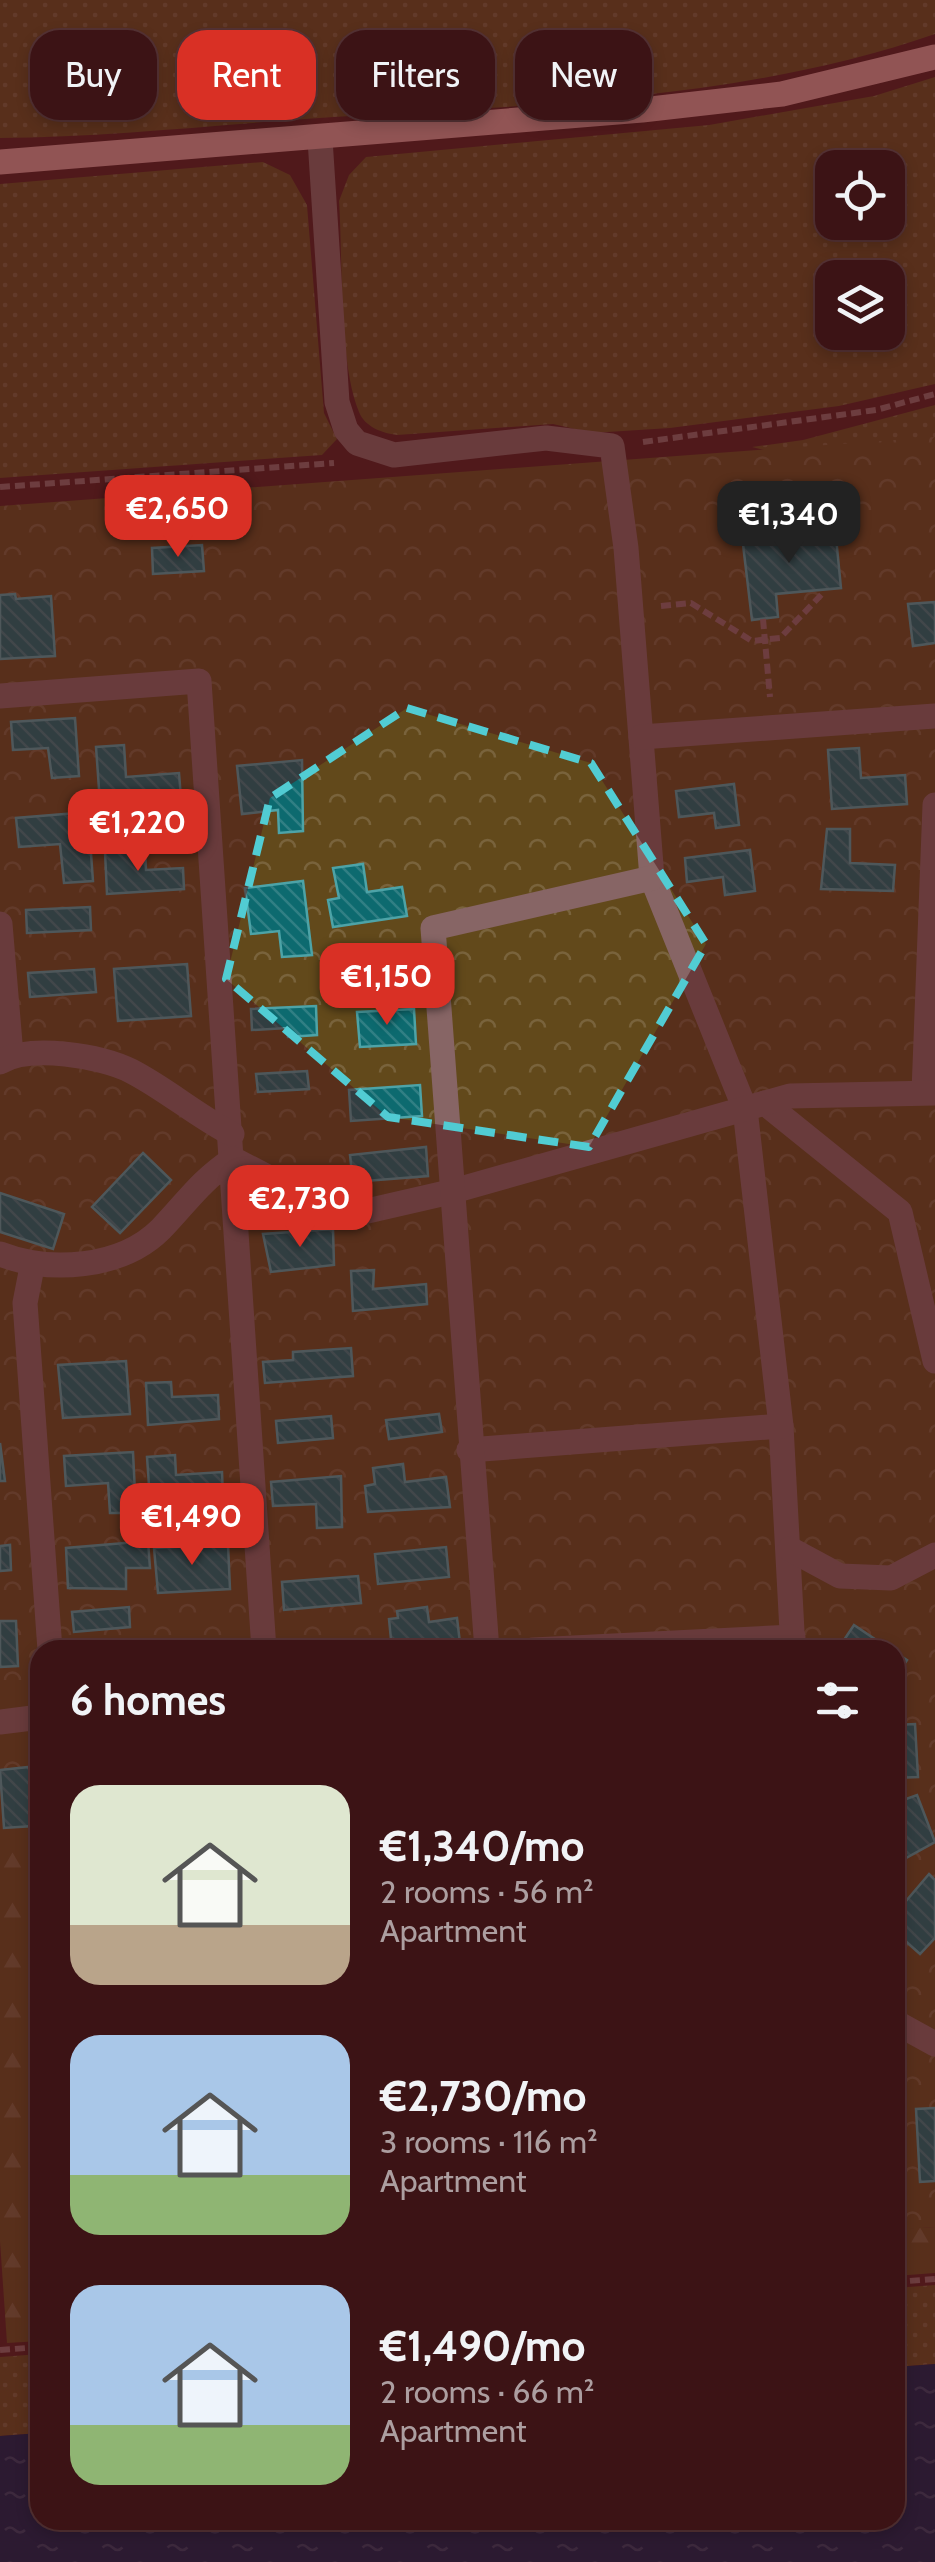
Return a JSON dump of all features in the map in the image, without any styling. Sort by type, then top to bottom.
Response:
[{"type":"main road","points":[[0,162],[320,139],[782,94],[935,57]]},
{"type":"lane","points":[[320,139],[337,402],[346,430],[357,442],[394,455],[546,438],[612,446],[652,878],[755,1106],[790,1549],[793,1640]]},
{"type":"lane","points":[[0,696],[199,681],[263,1640]]},
{"type":"lane","points":[[641,738],[935,716]]},
{"type":"lane","points":[[0,924],[6,1059],[57,1052],[127,1068],[232,1147],[323,1206],[363,1212],[450,1192],[790,1096],[930,1092],[935,805]]},
{"type":"lane","points":[[486,1640],[433,928],[652,878]]},
{"type":"lane","points":[[755,1106],[900,1212],[935,1361]]},
{"type":"lane","points":[[0,1254],[32,1267],[66,1267],[109,1258],[158,1232],[232,1147]]},
{"type":"lane","points":[[32,1267],[25,1303],[49,1640]]},
{"type":"lane","points":[[469,1450],[781,1426]]},
{"type":"lane","points":[[790,1549],[840,1576],[891,1578],[935,1555]]},
{"type":"lane","points":[[0,1722],[30,1718]]},
{"type":"lane","points":[[905,2028],[935,2044]]},
{"type":"path","points":[[612,446],[876,410],[935,394]]},
{"type":"path","points":[[0,488],[337,462],[357,442]]},
{"type":"path","points":[[630,609],[691,603],[752,641],[780,638],[822,594]]},
{"type":"path","points":[[763,619],[772,728]]},
{"type":"path","points":[[905,2282],[935,2280]]},
{"type":"path","points":[[0,2350],[30,2348]]},
{"type":"highlighted area","points":[[407,708],[591,763],[706,944],[589,1147],[388,1117],[226,979],[270,798]]},
{"type":"green space","points":[[0,0],[935,0],[935,34],[789,73],[652,94],[652,30],[515,30],[515,106],[495,107],[495,30],[336,30],[336,117],[316,118],[316,30],[177,30],[177,120],[295,120],[0,138]]},
{"type":"green space","points":[[935,77],[935,384],[839,406],[670,428],[592,433],[553,424],[397,435],[365,422],[352,390],[344,337],[339,201],[349,175],[366,157],[709,125],[874,96]]},
{"type":"green space","points":[[263,162],[290,175],[307,205],[324,413],[337,439],[322,455],[0,478],[0,184]]},
{"type":"green space","points":[[935,405],[935,445],[787,456],[752,447],[803,440]]},
{"type":"green space","points":[[935,437],[935,2227],[905,2229],[905,1640],[30,1640],[30,1845],[0,1849],[0,506]]},
{"type":"green space","points":[[30,1822],[30,2342],[7,2343],[0,2241],[0,1823]]},
{"type":"green space","points":[[935,2227],[935,2273],[905,2275],[905,2228]]},
{"type":"green space","points":[[935,2285],[935,2364],[905,2366],[905,2287]]},
{"type":"green space","points":[[30,2355],[30,2434],[0,2436],[0,2357]]},
{"type":"water","points":[[935,2364],[935,2562],[0,2562],[0,2436],[30,2434],[30,2530],[905,2530],[905,2366]]},
{"type":"building","points":[[835,527],[841,588],[776,594],[778,617],[752,620],[742,536]]},
{"type":"building","points":[[202,545],[204,571],[153,574],[152,548]]},
{"type":"building","points":[[15,594],[16,599],[51,596],[55,656],[0,659],[0,595]]},
{"type":"building","points":[[935,602],[935,643],[913,646],[908,604]]},
{"type":"building","points":[[75,718],[79,776],[52,778],[48,748],[13,750],[11,722]]},
{"type":"building","points":[[124,745],[126,777],[179,773],[181,798],[100,803],[96,747]]},
{"type":"building","points":[[859,748],[861,778],[905,775],[907,804],[832,809],[828,750]]},
{"type":"building","points":[[302,760],[303,831],[279,833],[278,810],[242,814],[237,766]]},
{"type":"building","points":[[734,784],[739,825],[716,828],[714,813],[679,817],[676,791]]},
{"type":"building","points":[[88,812],[93,881],[64,883],[60,844],[19,847],[16,818]]},
{"type":"building","points":[[827,829],[850,829],[850,863],[895,865],[893,891],[821,889]]},
{"type":"building","points":[[145,850],[146,870],[183,868],[184,889],[107,894],[105,852]]},
{"type":"building","points":[[750,850],[755,891],[725,895],[723,877],[687,882],[685,858]]},
{"type":"building","points":[[363,864],[367,892],[402,887],[407,916],[333,927],[328,900],[339,898],[333,868]]},
{"type":"building","points":[[303,881],[312,955],[282,957],[279,931],[251,934],[245,888]]},
{"type":"building","points":[[90,907],[91,930],[27,933],[26,910]]},
{"type":"building","points":[[411,951],[413,984],[330,990],[327,956]]},
{"type":"building","points":[[187,964],[191,1016],[118,1021],[114,969]]},
{"type":"building","points":[[94,969],[96,992],[30,997],[28,973]]},
{"type":"building","points":[[316,1006],[317,1035],[288,1037],[287,1028],[252,1030],[251,1009]]},
{"type":"building","points":[[414,1009],[416,1044],[360,1047],[357,1012]]},
{"type":"building","points":[[307,1071],[309,1089],[258,1092],[256,1074]]},
{"type":"building","points":[[420,1085],[422,1116],[351,1121],[349,1090]]},
{"type":"building","points":[[426,1147],[428,1176],[353,1182],[350,1155]]},
{"type":"building","points":[[143,1153],[171,1180],[120,1233],[92,1207]]},
{"type":"building","points":[[0,1193],[64,1214],[53,1249],[0,1232]]},
{"type":"building","points":[[333,1229],[334,1265],[271,1272],[263,1234]]},
{"type":"building","points":[[374,1270],[373,1289],[426,1284],[427,1304],[353,1311],[351,1271]]},
{"type":"building","points":[[351,1348],[353,1376],[265,1383],[263,1362],[293,1360],[293,1352]]},
{"type":"building","points":[[126,1361],[130,1414],[63,1418],[58,1365]]},
{"type":"building","points":[[171,1382],[172,1397],[218,1395],[219,1419],[148,1425],[146,1383]]},
{"type":"building","points":[[439,1414],[442,1432],[389,1439],[386,1420]]},
{"type":"building","points":[[331,1416],[333,1438],[278,1443],[276,1421]]},
{"type":"building","points":[[0,1443],[5,1481],[0,1481]]},
{"type":"building","points":[[133,1452],[136,1513],[110,1513],[108,1483],[66,1486],[64,1456]]},
{"type":"building","points":[[175,1455],[176,1475],[222,1472],[223,1497],[150,1500],[147,1457]]},
{"type":"building","points":[[403,1464],[405,1482],[446,1477],[450,1507],[368,1512],[365,1486],[375,1484],[373,1468]]},
{"type":"building","points":[[341,1476],[342,1527],[317,1528],[316,1504],[273,1506],[271,1482]]},
{"type":"building","points":[[148,1541],[150,1568],[126,1568],[126,1589],[68,1588],[66,1548]]},
{"type":"building","points":[[228,1544],[230,1589],[158,1593],[154,1548]]},
{"type":"building","points":[[10,1545],[11,1570],[0,1571],[0,1546]]},
{"type":"building","points":[[446,1547],[449,1577],[378,1584],[375,1554]]},
{"type":"building","points":[[358,1576],[361,1603],[284,1610],[282,1582]]},
{"type":"building","points":[[129,1607],[130,1627],[74,1632],[72,1612]]},
{"type":"building","points":[[427,1607],[429,1622],[457,1618],[460,1640],[391,1640],[389,1619],[398,1618],[397,1611]]},
{"type":"building","points":[[0,1621],[16,1621],[18,1666],[0,1667]]},
{"type":"building","points":[[854,1625],[876,1640],[844,1640]]},
{"type":"building","points":[[905,1724],[915,1724],[918,1777],[905,1778]]},
{"type":"building","points":[[29,1767],[30,1826],[4,1828],[0,1770]]},
{"type":"building","points":[[917,1795],[935,1842],[906,1858],[905,1856],[905,1799]]},
{"type":"building","points":[[929,1874],[935,1880],[935,1938],[920,1954],[905,1941],[905,1902]]},
{"type":"building","points":[[935,2108],[935,2181],[920,2182],[916,2109]]}]
